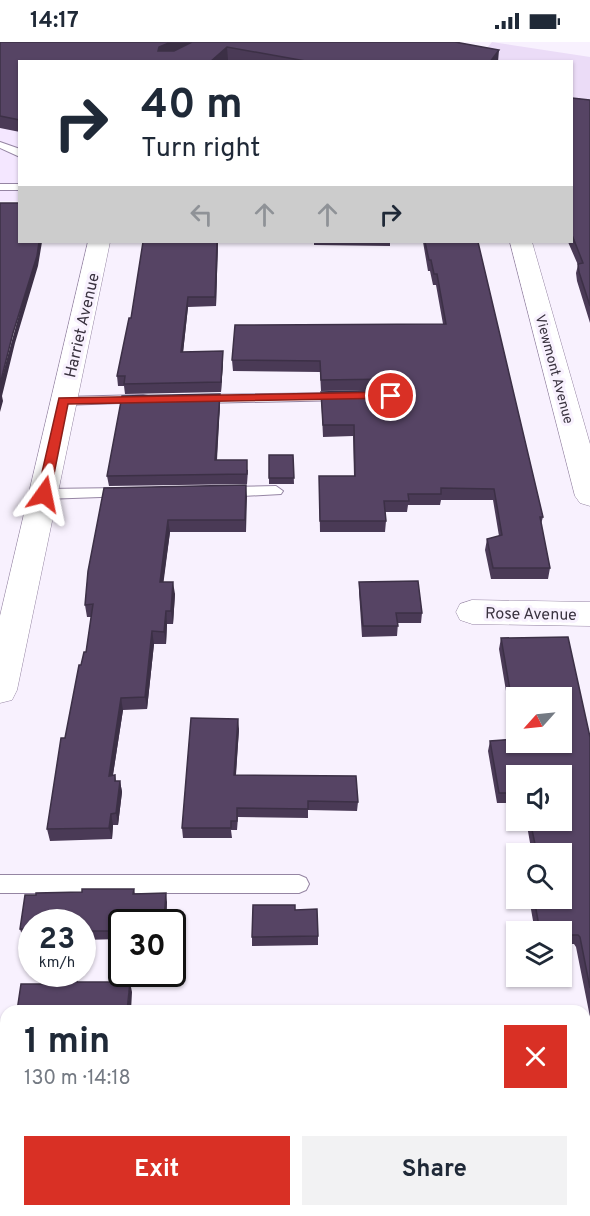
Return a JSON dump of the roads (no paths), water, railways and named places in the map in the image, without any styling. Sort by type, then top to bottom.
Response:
[{"type":"street","name":"Harriet Avenue","points":[[0,690],[99,243]]},
{"type":"street","name":"Viewmont Avenue","points":[[521,243],[590,496]]},
{"type":"street","name":"Rose Avenue","points":[[472,612],[590,614]]},
{"type":"lane","points":[[0,145],[18,153]]},
{"type":"lane","points":[[0,187],[18,187]]},
{"type":"lane","points":[[188,399],[355,396]]},
{"type":"lane","points":[[63,400],[152,399]]},
{"type":"lane","points":[[206,492],[276,491]]},
{"type":"lane","points":[[44,494],[135,493]]},
{"type":"lane","points":[[0,884],[299,884]]}]
